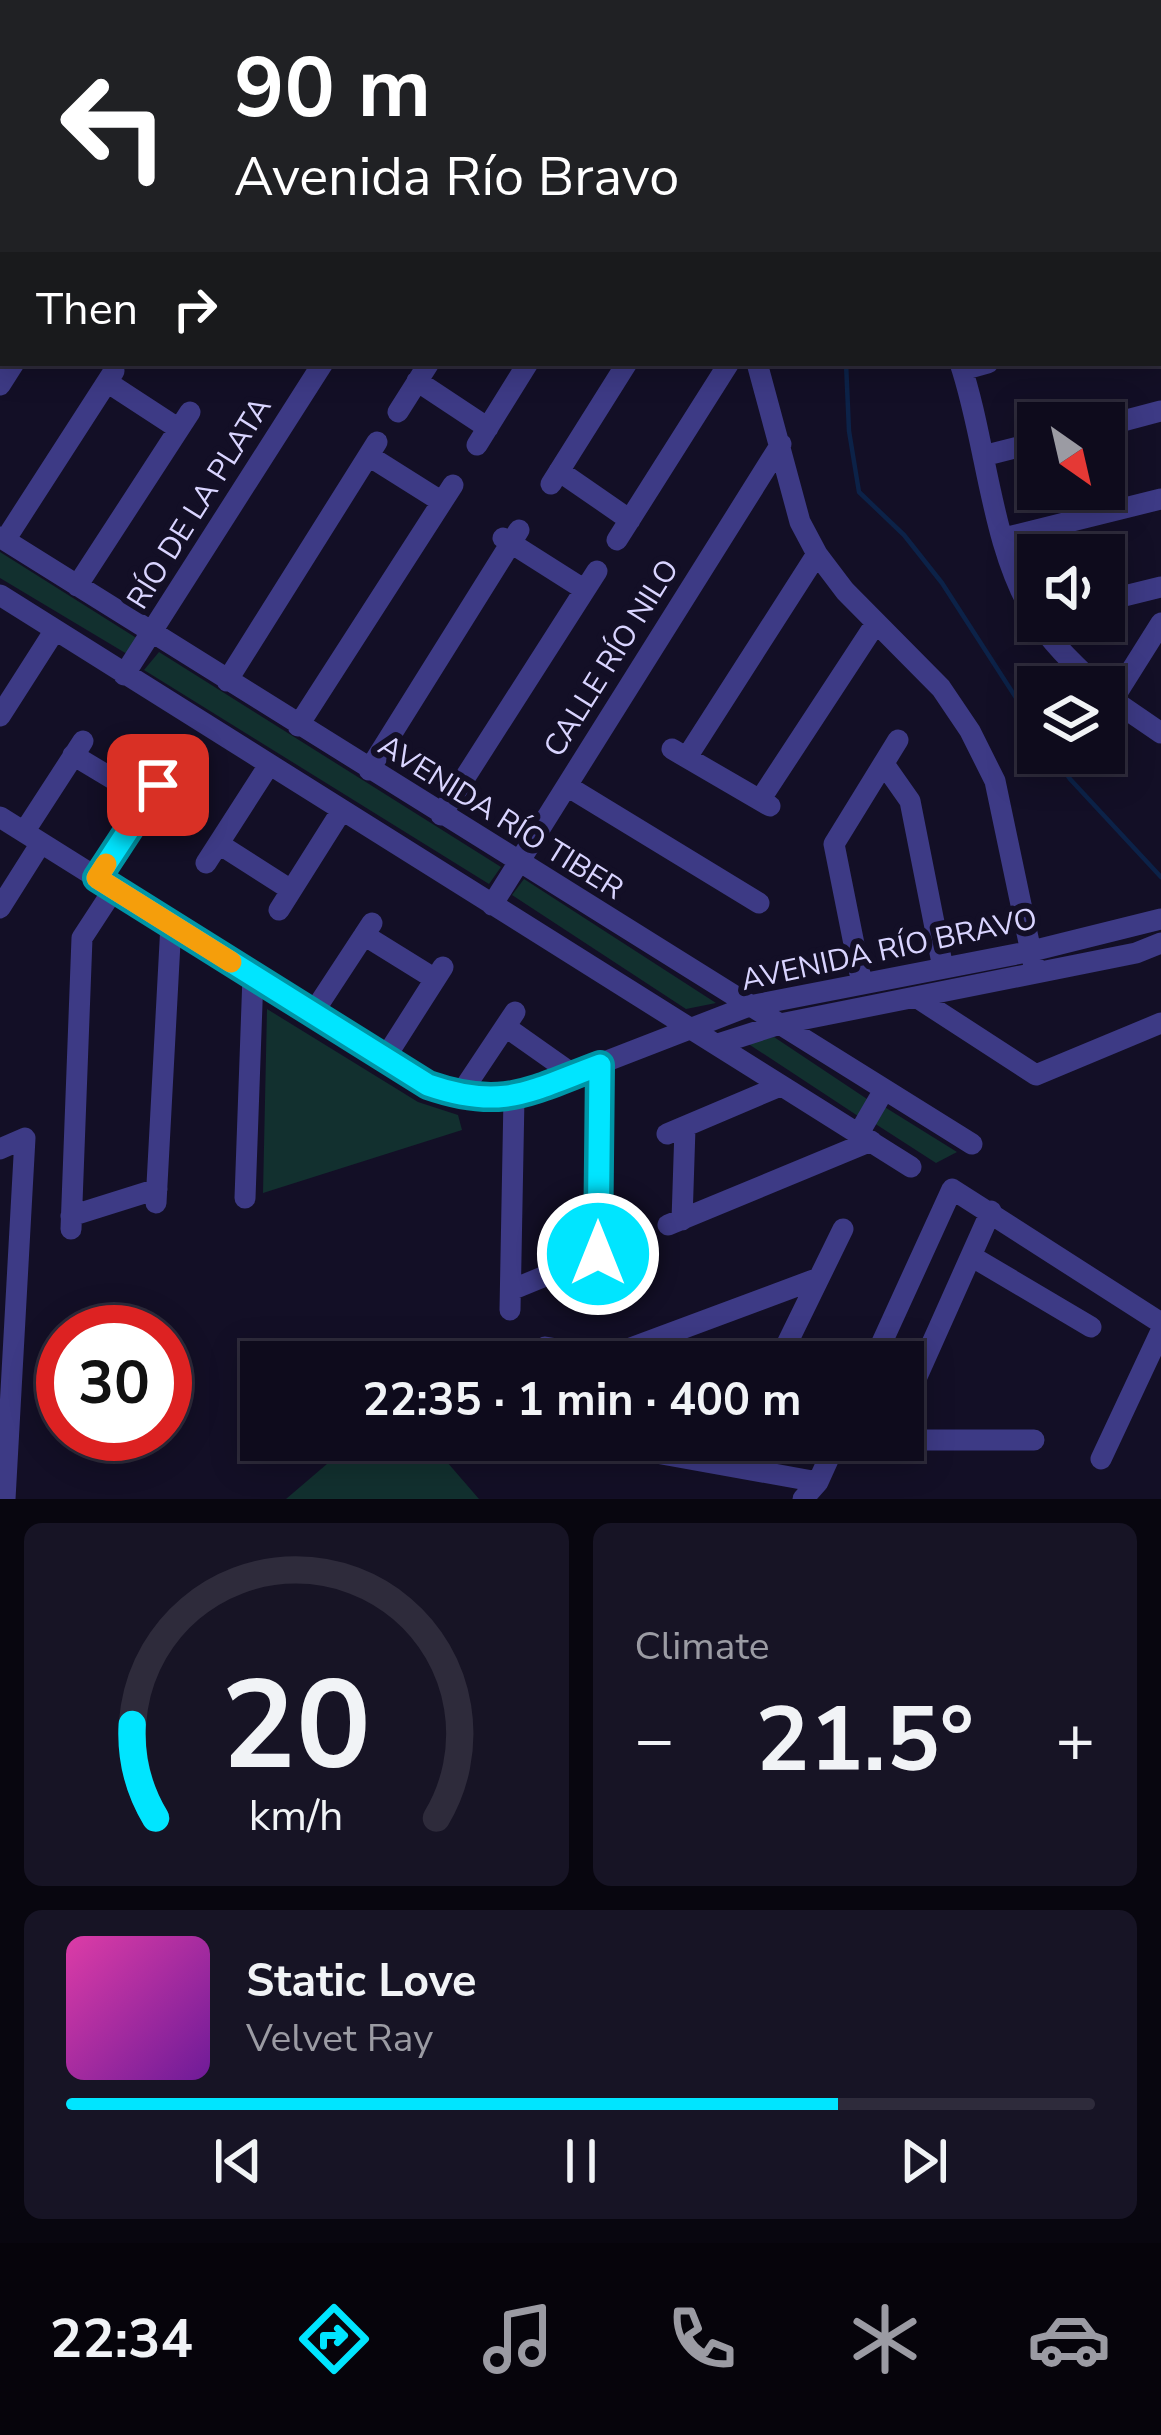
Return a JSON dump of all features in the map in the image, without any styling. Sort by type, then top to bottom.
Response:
[{"type":"street","name":"RÍO DE LA PLATA","points":[[124,674],[320,366]]},
{"type":"street","points":[[398,412],[423,372],[482,436],[526,366]]},
{"type":"street","points":[[625,366],[555,478],[630,520]]},
{"type":"street","points":[[617,540],[727,366]]},
{"type":"street","points":[[758,366],[800,522],[817,554],[844,591],[941,688],[995,781],[1034,961]]},
{"type":"street","points":[[961,366],[1004,538],[1017,570]]},
{"type":"street","points":[[3,539],[111,377],[184,421],[77,586]]},
{"type":"street","points":[[1125,421],[1161,412]]},
{"type":"street","name":"CALLE RÍO NILO","points":[[492,904],[782,444]]},
{"type":"street","points":[[983,456],[1017,447]]},
{"type":"street","points":[[226,681],[373,449],[448,494],[298,726]]},
{"type":"street","points":[[1004,538],[1161,499]]},
{"type":"street","points":[[369,770],[511,537],[591,580],[441,815]]},
{"type":"street","name":"AVENIDA RÍO TIBER","points":[[3,539],[972,1144]]},
{"type":"street","points":[[817,554],[680,753],[766,804],[876,623]]},
{"type":"street","points":[[1125,596],[1161,587]]},
{"type":"street","points":[[0,595],[911,1166]]},
{"type":"street","points":[[1125,668],[1161,623]]},
{"type":"street","points":[[1,711],[55,630]]},
{"type":"street","points":[[1058,642],[1079,666]]},
{"type":"street","points":[[1125,708],[1161,733]]},
{"type":"street","points":[[862,984],[834,844],[898,740]]},
{"type":"street","points":[[0,908],[78,748],[153,793],[82,938],[71,1223],[157,1196],[171,924]]},
{"type":"street","points":[[884,764],[910,801],[943,968]]},
{"type":"street","points":[[269,765],[213,854],[292,890]]},
{"type":"street","points":[[567,785],[759,903]]},
{"type":"street","points":[[279,910],[342,810]]},
{"type":"street","name":"AVENIDA RÍO BRAVO","points":[[0,818],[428,1085],[477,1100],[514,1096],[749,1006],[943,968],[1136,953],[1161,944]]},
{"type":"street","name":"AVENIDA RÍO BRAVO","points":[[718,1044],[780,1024],[916,997],[1161,919]]},
{"type":"street","points":[[313,1013],[368,929],[439,973],[385,1058]]},
{"type":"street","points":[[245,1198],[253,976]]},
{"type":"street","points":[[916,997],[1036,1075],[1161,1024]]},
{"type":"street","points":[[459,1096],[510,1019],[574,1075]]},
{"type":"street","points":[[514,1096],[511,1300],[598,1254],[600,1065]]},
{"type":"street","points":[[781,1085],[676,1131],[675,1223],[865,1137],[884,1090]]},
{"type":"street","points":[[0,1149],[25,1138],[4,1499]]},
{"type":"street","points":[[883,1341],[952,1189],[1161,1327],[1101,1459]]},
{"type":"street","points":[[924,1361],[991,1211]]},
{"type":"street","points":[[788,1341],[843,1229]]},
{"type":"street","points":[[971,1256],[1091,1327]]},
{"type":"street","points":[[651,1341],[816,1280]]},
{"type":"street","points":[[924,1444],[1034,1441]]},
{"type":"street","points":[[677,1461],[811,1491],[826,1461]]},
{"type":"green space","points":[[0,552],[138,639],[127,654],[0,578]]},
{"type":"green space","points":[[159,652],[501,867],[489,884],[144,670]]},
{"type":"green space","points":[[524,879],[716,1003],[686,1009],[512,895]]},
{"type":"green space","points":[[267,1009],[418,1102],[458,1115],[462,1130],[263,1193]]},
{"type":"green space","points":[[774,1037],[870,1101],[858,1116],[747,1043]]},
{"type":"green space","points":[[883,1106],[957,1152],[936,1163],[874,1123]]},
{"type":"green space","points":[[330,1461],[446,1461],[479,1499],[286,1499]]},
{"type":"waterway","points":[[846,366],[849,431],[859,492],[904,535],[942,583],[1017,699]]},
{"type":"waterway","points":[[1067,774],[1161,877]]},
{"type":"slow traffic","points":[[106,864],[97,878],[231,962]]},
{"type":"route","points":[[158,785],[97,878],[428,1085],[477,1100],[514,1096],[600,1065],[598,1254]]}]
